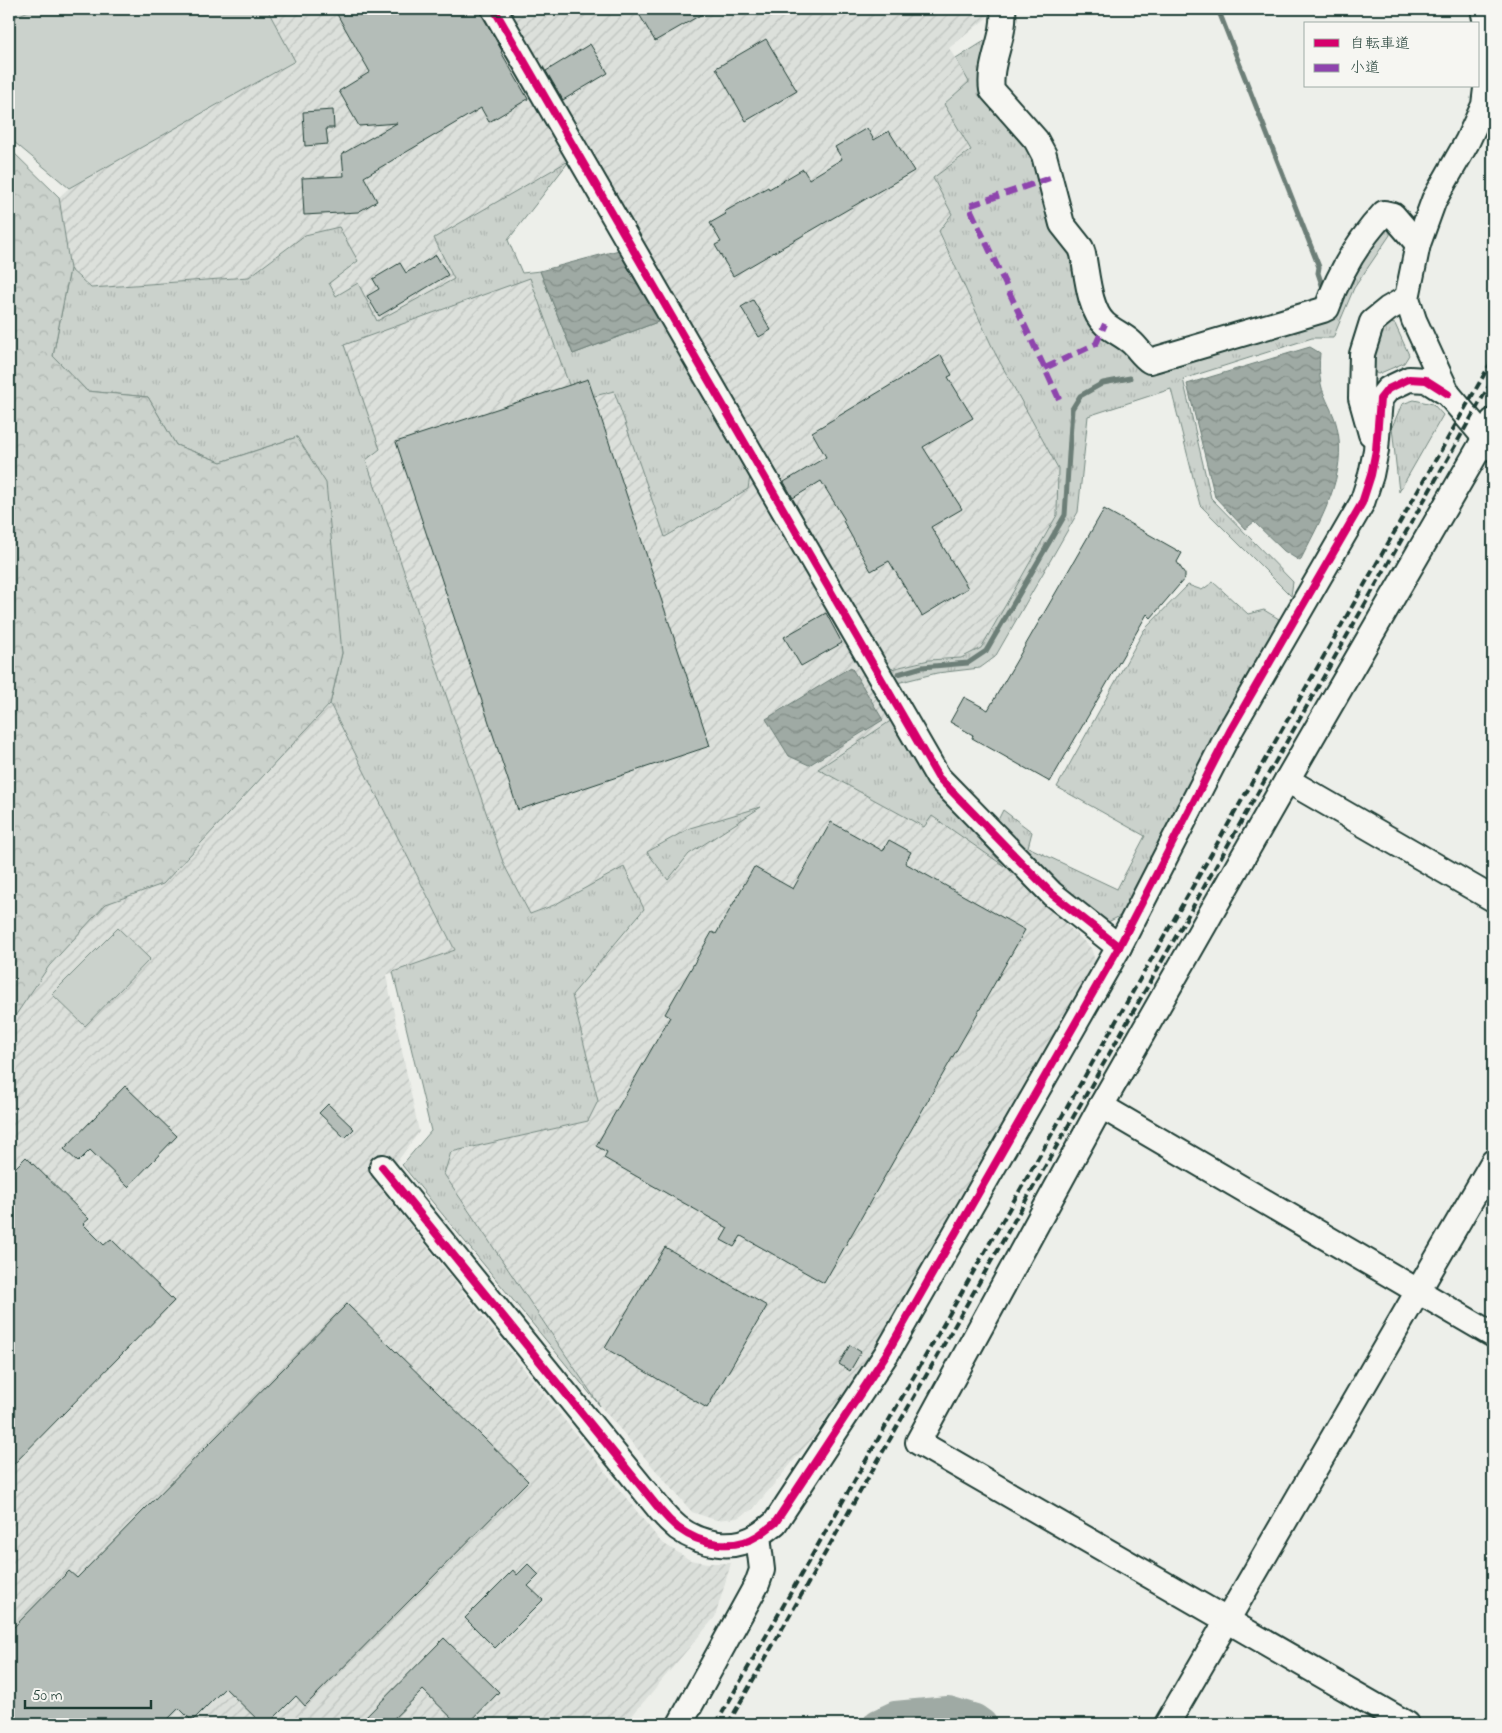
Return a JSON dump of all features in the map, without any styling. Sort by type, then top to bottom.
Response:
[{"type":"street","points":[[494,9],[938,778],[1052,894],[1119,947]]},
{"type":"street","points":[[1003,9],[1003,30],[996,52],[991,82],[992,90],[1036,140],[1044,155],[1062,224],[1081,248],[1094,306],[1099,316],[1105,324],[1132,342],[1145,358],[1150,361],[1327,308],[1334,285],[1372,226],[1384,213],[1393,215],[1418,244]]},
{"type":"street","points":[[1448,394],[1414,320],[1407,298],[1418,244],[1434,200],[1467,142],[1484,105],[1490,64],[1489,39],[1483,9]]},
{"type":"street","points":[[1376,450],[1361,398],[1362,354],[1372,322],[1388,309],[1407,298]]},
{"type":"street","points":[[382,1167],[661,1511],[678,1528],[697,1539],[718,1544],[738,1543],[758,1536],[775,1523],[886,1353],[1119,947],[1230,732],[1362,503],[1371,475],[1376,450],[1380,399],[1388,389],[1409,379],[1426,380],[1448,394],[1491,436],[1287,780],[1101,1106],[918,1442],[1407,1724]]},
{"type":"street","points":[[1287,780],[1493,899]]},
{"type":"street","points":[[1101,1106],[1493,1335]]},
{"type":"street","points":[[1167,1724],[1493,1162]]},
{"type":"street","points":[[680,1724],[762,1570],[758,1536]]},
{"type":"shaded area","points":[[9,9],[33,9],[17,16],[9,26]]},
{"type":"shaded area","points":[[267,9],[484,9],[570,160],[508,240],[522,273],[540,271],[572,354],[660,321],[926,779],[1005,866],[1091,948],[1096,964],[893,1323],[812,1439],[753,1509],[737,1518],[716,1520],[692,1512],[600,1406],[444,1174],[451,1152],[588,1121],[572,995],[553,905],[530,914],[377,629],[310,296],[358,261],[305,235],[249,277],[91,288],[70,269],[59,197],[69,188],[295,61]]},
{"type":"shaded area","points":[[505,9],[988,9],[988,17],[949,48],[969,82],[944,104],[971,150],[933,178],[952,214],[939,232],[995,353],[1058,468],[1057,515],[981,648],[961,658],[929,660],[887,670]]},
{"type":"shaded area","points":[[315,683],[330,704],[455,950],[386,975],[419,1132],[379,1186],[661,1542],[690,1560],[707,1563],[731,1563],[715,1617],[625,1724],[9,1724],[9,997]]},
{"type":"green space","points":[[33,9],[267,9],[295,61],[69,188],[14,142],[9,124],[9,26],[17,16]]},
{"type":"green space","points":[[986,40],[981,91],[1038,163],[1075,256],[1091,319],[1147,369],[1332,313],[1381,225],[1391,225],[1390,235],[1354,288],[1333,338],[1312,338],[1183,379],[1211,498],[1293,582],[1291,596],[1200,505],[1171,389],[1088,416],[1078,512],[995,657],[980,668],[937,673],[897,683],[887,670],[929,660],[961,658],[981,648],[1057,515],[1058,468],[995,353],[939,231],[952,214],[933,178],[971,150],[944,104],[969,82],[956,59]]},
{"type":"green space","points":[[9,145],[11,150],[59,197],[70,269],[53,356],[87,391],[148,397],[176,445],[221,462],[297,437],[326,483],[342,653],[330,704],[163,884],[106,904],[49,966],[9,1025]]},
{"type":"green space","points":[[570,160],[508,240],[522,273],[540,271],[573,354],[660,321],[750,476],[748,489],[665,537],[614,391],[575,401],[530,278],[344,345],[380,449],[366,460],[504,865],[530,914],[554,905],[624,867],[644,909],[572,995],[598,1101],[588,1121],[451,1152],[444,1174],[600,1406],[402,1165],[431,1131],[393,972],[455,950],[330,704],[342,653],[297,437],[221,462],[176,445],[148,397],[87,391],[53,356],[70,269],[91,288],[249,277],[305,235],[339,227],[358,261],[329,283],[336,296],[358,283],[377,321],[454,279],[434,238]]},
{"type":"green space","points":[[1385,322],[1395,324],[1409,355],[1404,363],[1378,374],[1370,370],[1371,347]]},
{"type":"green space","points":[[1414,400],[1433,404],[1443,415],[1399,492],[1392,427],[1402,404]]},
{"type":"green space","points":[[1213,582],[1248,614],[1264,610],[1279,619],[1120,916],[1108,922],[1089,916],[997,822],[1003,810],[1032,832],[1028,847],[1117,889],[1145,836],[1057,787],[1144,630],[1188,585],[1202,590]]},
{"type":"green space","points":[[892,720],[926,779],[1004,866],[932,816],[924,827],[818,769]]},
{"type":"green space","points":[[761,807],[689,854],[668,880],[647,852],[690,828]]},
{"type":"green space","points":[[118,928],[150,959],[85,1026],[52,994]]},
{"type":"water","points":[[619,250],[660,321],[573,354],[540,271]]},
{"type":"water","points":[[1310,347],[1320,353],[1320,380],[1322,390],[1337,427],[1339,462],[1336,479],[1324,513],[1300,561],[1284,551],[1254,522],[1245,529],[1215,497],[1187,384]]},
{"type":"water","points":[[851,667],[883,720],[809,765],[789,756],[766,719]]},
{"type":"building","points":[[334,9],[479,9],[528,99],[489,122],[481,108],[364,177],[377,201],[358,212],[304,215],[302,178],[344,176],[342,154],[397,123],[359,126],[339,91],[370,72]]},
{"type":"building","points":[[636,9],[711,9],[655,41]]},
{"type":"building","points":[[766,39],[797,91],[746,121],[716,68]]},
{"type":"building","points":[[590,44],[608,73],[563,100],[546,71]]},
{"type":"building","points":[[333,110],[334,128],[326,128],[328,144],[305,146],[303,112]]},
{"type":"building","points":[[867,128],[874,140],[889,131],[914,171],[733,276],[715,245],[721,242],[710,223],[726,214],[724,212],[803,169],[809,179],[842,159],[835,147]]},
{"type":"building","points":[[436,255],[448,275],[379,316],[367,296],[379,289],[373,279],[400,263],[406,273]]},
{"type":"building","points":[[753,300],[771,330],[759,337],[741,307]]},
{"type":"building","points":[[941,355],[952,375],[948,377],[973,418],[923,447],[962,509],[931,527],[968,588],[922,616],[889,561],[871,571],[843,521],[845,520],[821,481],[793,498],[784,482],[826,457],[812,432]]},
{"type":"building","points":[[588,379],[710,746],[518,810],[396,442]]},
{"type":"building","points":[[1104,509],[1182,553],[1177,562],[1185,574],[1185,578],[1151,618],[1147,614],[1050,782],[972,738],[973,735],[950,722],[964,697],[988,710]]},
{"type":"building","points":[[826,613],[842,643],[801,666],[784,637]]},
{"type":"building","points":[[831,822],[883,851],[889,840],[911,852],[905,863],[1025,930],[824,1283],[741,1236],[734,1247],[721,1240],[728,1228],[604,1158],[607,1152],[596,1146],[670,1017],[665,1014],[712,932],[716,934],[754,867],[793,889]]},
{"type":"building","points":[[125,1086],[177,1136],[128,1187],[90,1150],[78,1162],[64,1149]]},
{"type":"building","points":[[328,1104],[354,1129],[345,1138],[319,1113]]},
{"type":"building","points":[[26,1157],[89,1219],[83,1224],[104,1245],[111,1239],[174,1301],[9,1469],[9,1174]]},
{"type":"building","points":[[665,1247],[767,1306],[707,1408],[605,1348]]},
{"type":"building","points":[[347,1304],[528,1481],[305,1706],[296,1696],[268,1724],[262,1724],[225,1688],[192,1721],[179,1708],[163,1724],[9,1724],[9,1632],[69,1571],[77,1578]]},
{"type":"building","points":[[850,1345],[861,1352],[850,1371],[839,1364]]},
{"type":"building","points":[[528,1564],[539,1575],[528,1586],[543,1600],[495,1648],[465,1618],[513,1570],[517,1575]]},
{"type":"building","points":[[444,1638],[499,1692],[468,1724],[458,1724],[423,1690],[388,1724],[359,1724]]},
{"type":"waterway","points":[[1218,9],[1319,267],[1318,273],[1324,291]]},
{"type":"waterway","points":[[898,674],[922,667],[968,663],[986,651],[1065,515],[1072,409],[1080,396],[1103,383],[1130,378]]},
{"type":"waterway","points":[[878,1724],[895,1716],[948,1711],[975,1719],[982,1724]]},
{"type":"railway","points":[[716,1724],[1493,359]]},
{"type":"railway","points":[[728,1724],[1493,379]]},
{"type":"marked path","points":[[1050,178],[969,206],[1059,399]]},
{"type":"marked path","points":[[1045,368],[1096,344],[1105,324]]},
{"type":"cycle path","points":[[494,9],[938,777],[1052,894],[1119,947]]},
{"type":"cycle path","points":[[382,1167],[671,1522],[697,1539],[718,1544],[739,1543],[759,1535],[775,1523],[887,1353],[1119,947],[1230,731],[1362,503],[1371,475],[1376,450],[1380,399],[1388,389],[1409,379],[1426,380],[1448,394]]}]
